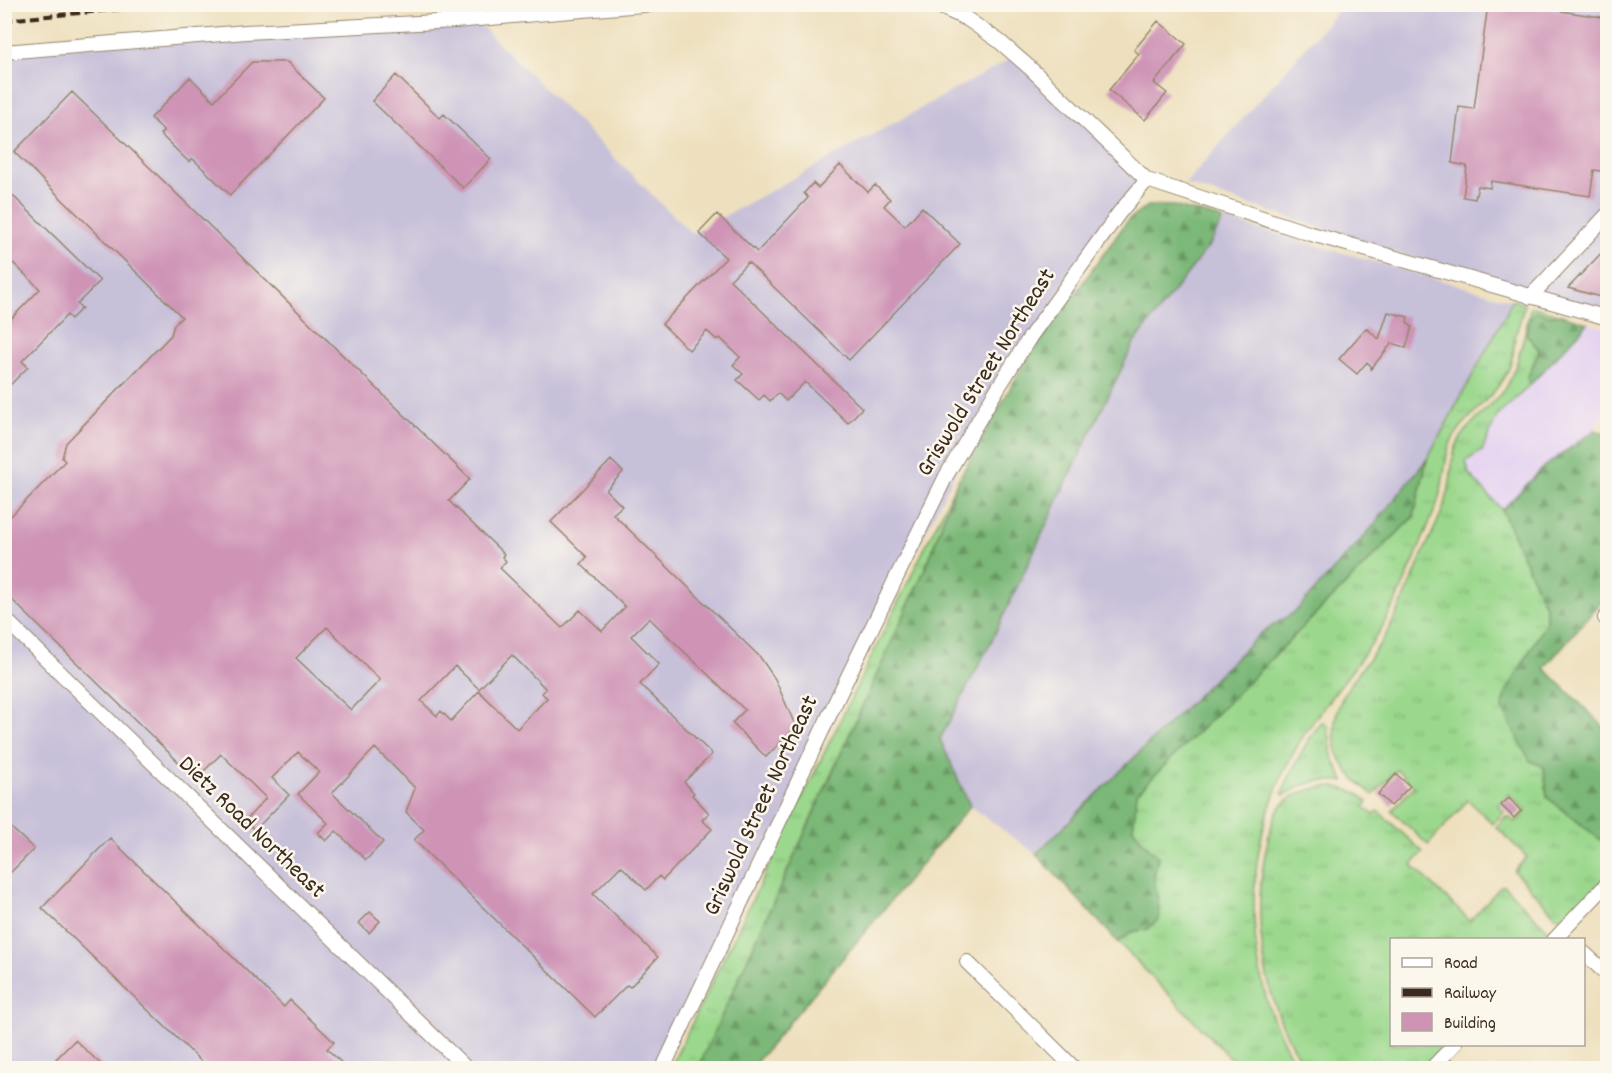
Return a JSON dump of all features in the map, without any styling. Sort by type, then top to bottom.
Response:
[{"type":"street","points":[[4,52],[246,32],[455,21],[654,4]]},
{"type":"street","points":[[934,4],[967,19],[999,41],[1147,180],[1308,233],[1608,318]]},
{"type":"street","name":"Griswold Street Northeast","points":[[663,1068],[836,701],[946,476],[1030,337],[1119,213],[1147,180]]},
{"type":"street","points":[[1530,297],[1608,214]]},
{"type":"street","name":"Dietz Road Northeast","points":[[4,618],[466,1068]]},
{"type":"street","points":[[1562,937],[1608,883]]},
{"type":"street","points":[[1585,954],[1608,975]]},
{"type":"street","points":[[967,962],[1071,1067]]},
{"type":"street","points":[[1432,1068],[1453,1046]]},
{"type":"shaded area","points":[[1343,5],[1607,5],[1607,318],[1539,299],[1185,184]]},
{"type":"shaded area","points":[[474,19],[692,234],[1016,56],[1147,180],[991,399],[663,1068],[5,1068],[5,52]]},
{"type":"shaded area","points":[[1223,219],[1511,300],[1507,312],[1427,459],[1370,530],[1295,612],[1261,633],[1036,854],[970,806],[939,739],[991,642],[1134,343],[1210,244]]},
{"type":"shaded area","points":[[1588,323],[1607,328],[1607,402],[1595,430],[1544,467],[1502,510],[1469,474],[1466,461],[1482,451],[1497,416],[1530,385]]},
{"type":"green space","points":[[1148,206],[1173,206],[1223,219],[1210,244],[1134,343],[991,642],[940,739],[970,806],[758,1060],[754,1068],[698,1068],[928,562],[956,484],[1024,364],[1128,220]]},
{"type":"green space","points":[[1511,300],[1525,304],[1508,371],[1497,388],[1453,438],[1448,449],[1436,507],[1396,602],[1370,646],[1299,743],[1270,807],[1261,840],[1256,874],[1254,908],[1256,942],[1261,977],[1270,1011],[1297,1068],[1240,1068],[1118,942],[1131,932],[1148,929],[1158,901],[1154,876],[1158,857],[1133,828],[1137,793],[1414,516],[1427,459],[1507,312]]},
{"type":"green space","points":[[1531,306],[1558,314],[1553,316],[1535,312],[1535,344],[1539,350],[1527,379],[1530,385],[1497,416],[1482,451],[1466,461],[1469,474],[1502,510],[1546,608],[1546,622],[1507,691],[1544,767],[1547,797],[1607,845],[1607,875],[1566,918],[1557,917],[1514,871],[1527,857],[1496,827],[1505,817],[1506,819],[1508,816],[1515,822],[1526,811],[1509,794],[1498,806],[1504,812],[1493,824],[1468,800],[1428,845],[1392,811],[1414,786],[1397,770],[1373,795],[1343,764],[1334,735],[1341,700],[1388,631],[1440,517],[1449,491],[1456,447],[1465,431],[1499,396],[1510,379],[1521,348]]},
{"type":"green space","points":[[1535,311],[1552,316],[1558,314],[1588,323],[1530,385],[1527,379],[1539,350],[1526,334]]},
{"type":"green space","points":[[1595,430],[1607,434],[1607,602],[1602,601],[1544,668],[1607,730],[1607,845],[1547,797],[1544,767],[1530,761],[1502,709],[1507,691],[1546,622],[1546,608],[1502,510],[1544,467]]},
{"type":"green space","points":[[1427,459],[1414,516],[1137,793],[1133,828],[1158,857],[1154,876],[1159,919],[1148,929],[1131,932],[1118,942],[1036,854],[1261,633],[1295,612],[1370,530]]},
{"type":"green space","points":[[956,484],[928,562],[698,1068],[670,1068]]},
{"type":"green space","points":[[1322,722],[1327,724],[1332,756],[1344,781],[1317,781],[1284,795],[1282,793],[1300,755]]},
{"type":"green space","points":[[1335,786],[1357,793],[1368,802],[1364,807],[1374,815],[1378,811],[1423,852],[1412,865],[1470,921],[1501,886],[1504,886],[1546,928],[1549,936],[1548,938],[1390,938],[1390,1046],[1445,1046],[1423,1068],[1305,1068],[1293,1048],[1277,1011],[1266,972],[1261,931],[1261,890],[1266,849],[1272,824],[1283,804],[1296,795]]},
{"type":"building","points":[[1488,4],[1511,4],[1608,18],[1608,172],[1594,170],[1590,196],[1491,181],[1490,188],[1478,186],[1475,199],[1463,197],[1467,166],[1452,163],[1459,107],[1474,109]]},
{"type":"building","points":[[1158,21],[1186,44],[1154,83],[1167,93],[1145,120],[1109,90],[1139,54],[1134,50]]},
{"type":"building","points":[[252,62],[287,62],[324,98],[230,195],[193,159],[189,162],[160,134],[164,131],[151,118],[190,77],[214,101]]},
{"type":"building","points":[[396,75],[440,118],[444,114],[491,159],[463,188],[372,101]]},
{"type":"building","points":[[72,92],[470,479],[449,501],[504,554],[502,557],[506,561],[500,568],[562,628],[580,610],[602,631],[625,607],[581,564],[587,557],[551,522],[611,460],[623,472],[606,490],[622,506],[613,514],[760,657],[775,679],[796,727],[766,757],[732,723],[745,710],[649,618],[631,636],[659,664],[640,684],[712,754],[684,782],[694,793],[692,795],[709,813],[702,820],[712,829],[663,880],[659,876],[646,890],[621,866],[593,894],[658,957],[630,987],[627,985],[595,1017],[414,840],[424,830],[406,812],[415,788],[375,748],[332,793],[383,842],[366,860],[336,831],[326,841],[318,833],[328,823],[298,794],[319,772],[298,752],[272,778],[289,795],[255,830],[245,821],[266,798],[221,754],[196,779],[4,592],[4,523],[65,461],[62,458],[66,443],[171,335],[174,325],[182,317],[14,152]],"holes":[[[327,627],[380,680],[351,710],[296,658]],[[512,655],[546,689],[542,693],[547,698],[517,729],[479,691],[451,721],[441,711],[437,716],[421,701],[455,666],[479,689]]]},
{"type":"building","points":[[840,165],[868,192],[875,185],[890,199],[884,206],[905,226],[922,207],[960,244],[849,360],[748,262],[730,280],[862,408],[848,423],[805,382],[786,401],[778,393],[770,401],[764,395],[759,400],[737,380],[743,374],[733,365],[740,357],[720,338],[717,340],[707,331],[689,350],[662,324],[726,258],[699,233],[717,214],[757,252],[808,198],[804,193],[813,183],[818,188]]},
{"type":"building","points":[[4,187],[100,281],[77,304],[82,308],[71,319],[67,315],[22,361],[28,367],[4,391],[4,326],[40,289],[13,263],[4,271]]},
{"type":"building","points":[[1608,246],[1608,299],[1568,288]]},
{"type":"building","points":[[1388,312],[1408,317],[1407,322],[1412,327],[1406,348],[1392,343],[1371,369],[1367,362],[1357,374],[1339,359],[1366,328],[1379,339]]},
{"type":"building","points":[[1396,774],[1410,786],[1391,806],[1378,794]]},
{"type":"building","points":[[1509,798],[1521,811],[1514,818],[1501,805]]},
{"type":"building","points":[[4,821],[34,849],[4,879]]},
{"type":"building","points":[[110,838],[284,1007],[290,1000],[334,1042],[327,1049],[347,1068],[208,1068],[42,908]]},
{"type":"building","points":[[370,912],[380,921],[369,933],[359,923]]},
{"type":"building","points":[[75,1040],[105,1068],[47,1068]]},
{"type":"railway","points":[[4,20],[177,4]]}]
